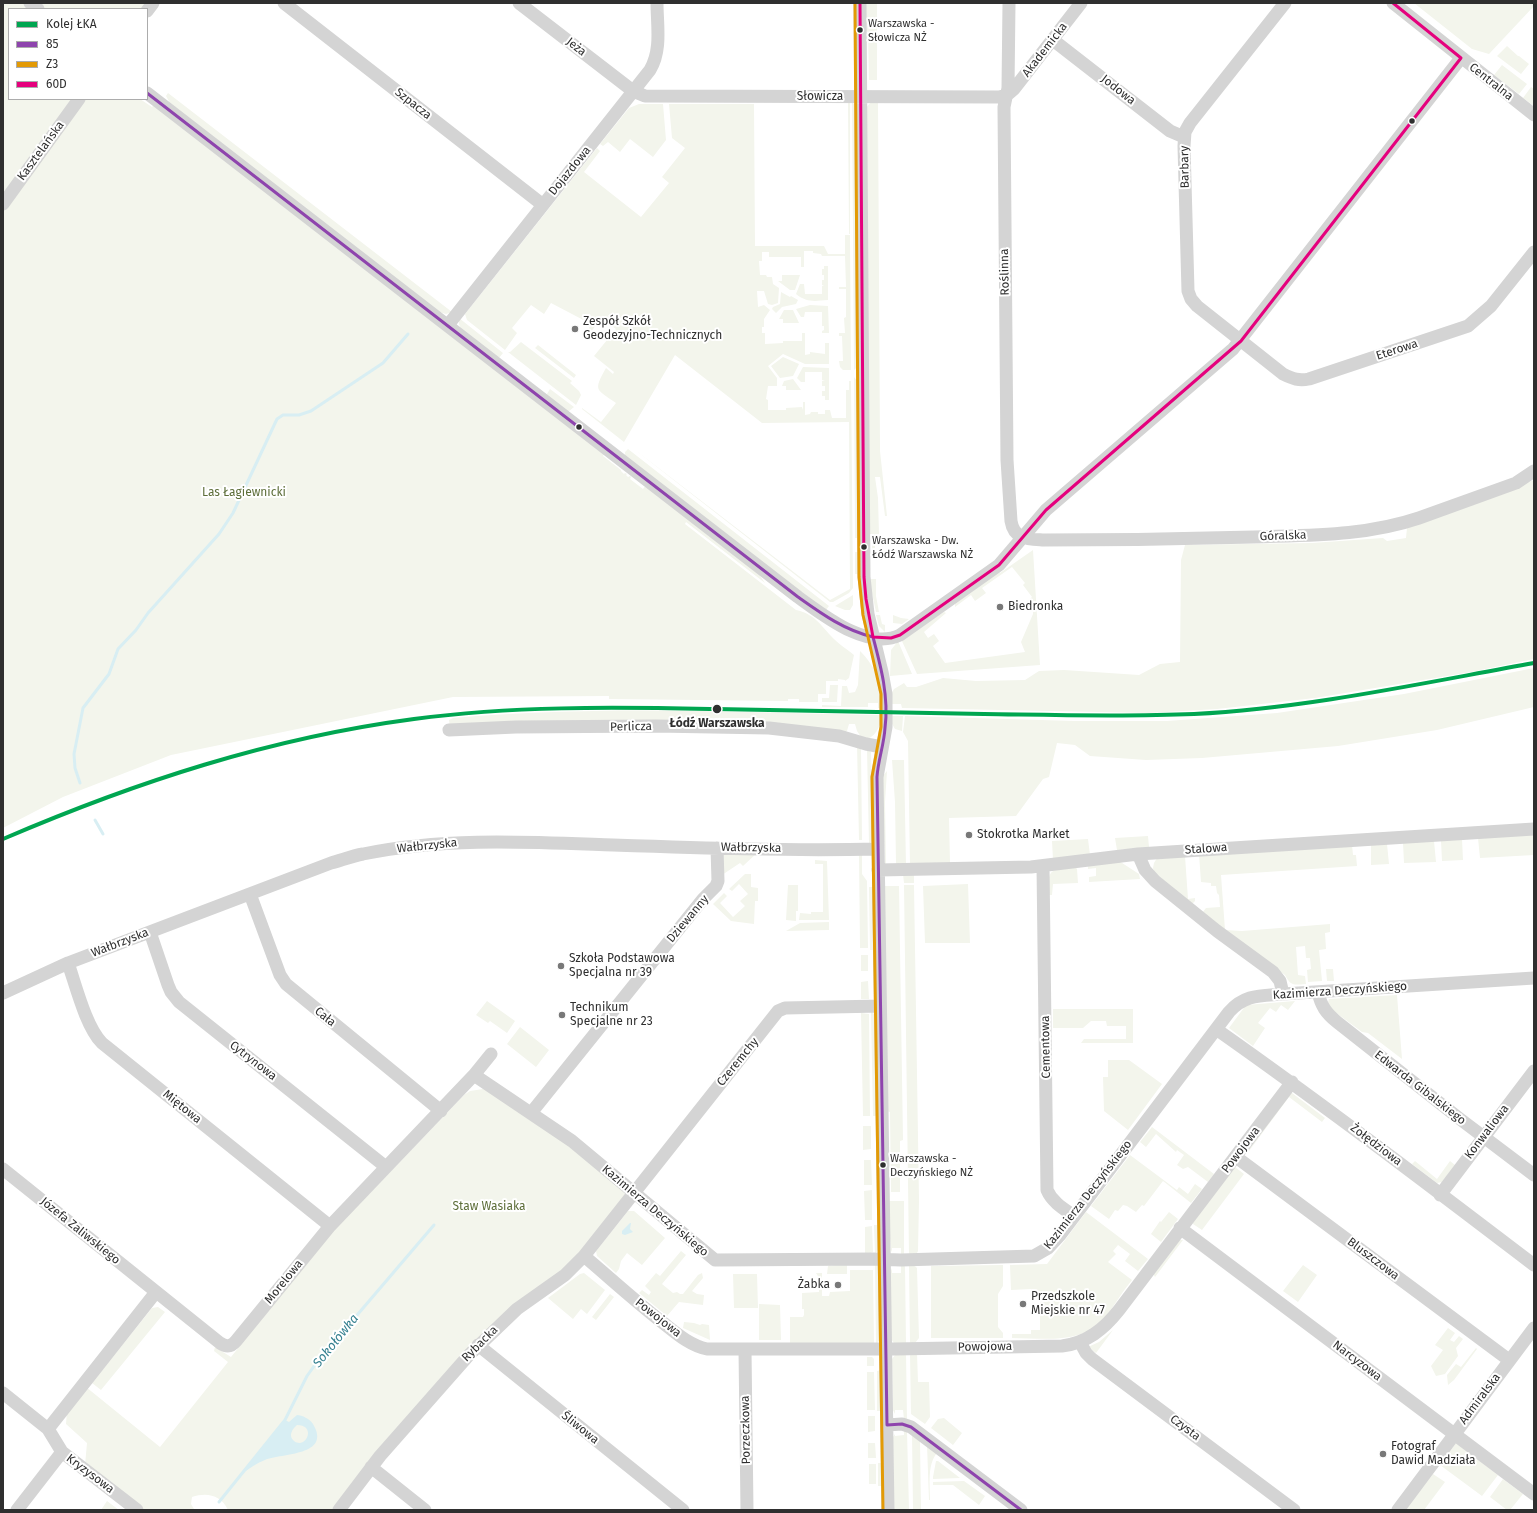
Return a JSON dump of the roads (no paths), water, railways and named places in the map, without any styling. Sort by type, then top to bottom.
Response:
[{"type":"street","name":"Szpacza","points":[[284,3],[542,205]]},
{"type":"street","name":"Jeża","points":[[520,3],[633,91]]},
{"type":"street","name":"Dojazdowa","points":[[448,325],[655,62],[657,48],[657,3]]},
{"type":"street","points":[[860,3],[864,577],[873,637],[886,694],[886,721],[877,777],[888,1510]]},
{"type":"street","name":"Roślinna","points":[[1009,3],[1009,71],[1007,95],[1004,107],[1007,460],[1012,526],[1017,535],[1022,538]]},
{"type":"street","name":"Akademicka","points":[[1007,95],[1014,89],[1081,3]]},
{"type":"street","name":"Barbary","points":[[1241,341],[1197,306],[1191,299],[1188,291],[1184,137],[1190,123],[1285,3]]},
{"type":"street","name":"Centralna","points":[[1393,3],[1534,115]]},
{"type":"street","name":"Jodowa","points":[[1053,40],[1170,131],[1184,137]]},
{"type":"street","points":[[148,94],[798,597],[841,627],[856,633],[873,637],[887,638],[900,635],[996,567],[1046,510],[1241,341],[1461,58]]},
{"type":"street","name":"Słowicza","points":[[633,91],[650,97],[999,97],[1007,95]]},
{"type":"street","name":"Kasztelańska","points":[[3,204],[78,100]]},
{"type":"street","name":"Eterowa","points":[[1241,341],[1283,374],[1296,380],[1310,379],[1468,326],[1491,306],[1534,252]]},
{"type":"street","name":"Góralska","points":[[1022,538],[1044,540],[1167,540],[1360,532],[1414,520],[1516,483],[1534,471]]},
{"type":"street","name":"Perlicza","points":[[449,730],[516,727],[656,726],[769,728],[839,736],[882,747]]},
{"type":"street","name":"Stalowa","points":[[878,870],[1043,866],[1138,854],[1534,829]]},
{"type":"street","name":"Wałbrzyska","points":[[3,993],[68,963],[250,894],[362,854],[415,846],[506,841],[717,848],[878,850]]},
{"type":"street","name":"Dziewanny","points":[[531,1113],[716,886],[718,881],[717,848]]},
{"type":"street","points":[[1138,854],[1146,870],[1155,881],[1217,931],[1273,972],[1280,981],[1283,994]]},
{"type":"street","name":"Cementowa","points":[[1043,866],[1047,1190],[1054,1201],[1074,1216]]},
{"type":"street","name":"Cała","points":[[250,894],[280,975],[286,984],[441,1111]]},
{"type":"street","name":"Cytrynowa","points":[[150,932],[168,985],[171,992],[179,1002],[386,1167]]},
{"type":"street","name":"Miętowa","points":[[68,963],[91,1026],[97,1038],[330,1226]]},
{"type":"street","name":"Kazimierza Deczyńskiego","points":[[531,1113],[572,1141],[714,1260],[921,1260],[1034,1256],[1048,1248],[1232,1008],[1244,999],[1252,996],[1534,978]]},
{"type":"street","name":"Edwarda Gibalskiego","points":[[1318,992],[1321,1004],[1328,1015],[1534,1175]]},
{"type":"street","name":"Czeremchy","points":[[634,1193],[778,1011],[785,1008],[880,1006]]},
{"type":"street","name":"Żołędziowa","points":[[1216,1029],[1292,1082],[1534,1265]]},
{"type":"street","name":"Morelowa","points":[[156,1292],[220,1343],[230,1346],[236,1341],[330,1226],[441,1111],[492,1054]]},
{"type":"street","name":"Konwaliowa","points":[[1440,1194],[1534,1071]]},
{"type":"street","points":[[474,1075],[531,1113]]},
{"type":"street","name":"Powojowa","points":[[584,1256],[652,1314],[688,1342],[707,1349],[745,1350],[1062,1346],[1080,1342],[1093,1335],[1109,1322],[1292,1082]]},
{"type":"street","name":"Bluszczowa","points":[[1236,1157],[1510,1360]]},
{"type":"street","name":"Józefa Zaliwskiego","points":[[3,1169],[156,1292]]},
{"type":"street","name":"Rybacka","points":[[339,1510],[371,1467],[456,1368],[478,1345],[517,1309],[565,1275],[584,1256],[634,1193]]},
{"type":"street","name":"Narcyzowa","points":[[1180,1228],[1534,1494]]},
{"type":"street","points":[[48,1429],[156,1292]]},
{"type":"street","name":"Admiralska","points":[[1398,1510],[1534,1328]]},
{"type":"street","name":"Czysta","points":[[1080,1342],[1086,1353],[1096,1362],[1294,1510]]},
{"type":"street","name":"Śliwowa","points":[[478,1345],[683,1510]]},
{"type":"street","name":"Porzeczkowa","points":[[745,1350],[747,1510]]},
{"type":"street","points":[[3,1393],[48,1429],[62,1452],[17,1510]]},
{"type":"street","points":[[887,1424],[904,1425],[912,1428],[1021,1510]]},
{"type":"street","name":"Kryzysowa","points":[[62,1452],[137,1510]]},
{"type":"street","points":[[371,1467],[425,1510]]},
{"type":"waterway","points":[[80,783],[75,768],[74,754],[83,708],[109,674],[118,649],[136,630],[148,613],[219,534],[233,513],[277,419],[283,415],[299,415],[311,411],[383,363],[408,334]]},
{"type":"waterway","points":[[95,820],[103,834]]},
{"type":"waterway","name":"Sokołówka","points":[[219,1502],[285,1420],[307,1376],[317,1362],[434,1225]]},
{"type":"rail line","name":"ŁKA","points":[[3,839],[103,799],[204,765],[256,750],[308,738],[360,727],[414,719],[488,712],[562,708],[673,708],[1063,715],[1194,714],[1280,706],[1365,694],[1534,663]]},
{"type":"place","name":"Warszawska - Słowicza NŻ","points":[[860,30]]},
{"type":"place","name":"Zespół Szkół Geodezyjno-Technicznych","points":[[575,329]]},
{"type":"place","name":"Warszawska - Dw. Łódź Warszawska NŻ","points":[[864,547]]},
{"type":"place","name":"Biedronka","points":[[1000,607]]},
{"type":"place","name":"Łódź Warszawska","points":[[717,709]]},
{"type":"place","name":"Stokrotka Market","points":[[969,835]]},
{"type":"place","name":"Szkoła Podstawowa Specjalna nr 39","points":[[561,966]]},
{"type":"place","name":"Technikum Specjalne nr 23","points":[[562,1015]]},
{"type":"place","name":"Warszawska - Deczyńskiego NŻ","points":[[883,1165]]},
{"type":"place","name":"Żabka","points":[[838,1285]]},
{"type":"place","name":"Przedszkole Miejskie nr 47","points":[[1023,1304]]},
{"type":"place","name":"Fotograf Dawid Madziała","points":[[1383,1454]]},
{"type":"park label","name":"Las Łagiewnicki","points":[[244,493]]},
{"type":"park label","name":"Staw Wasiaka","points":[[489,1207]]}]
